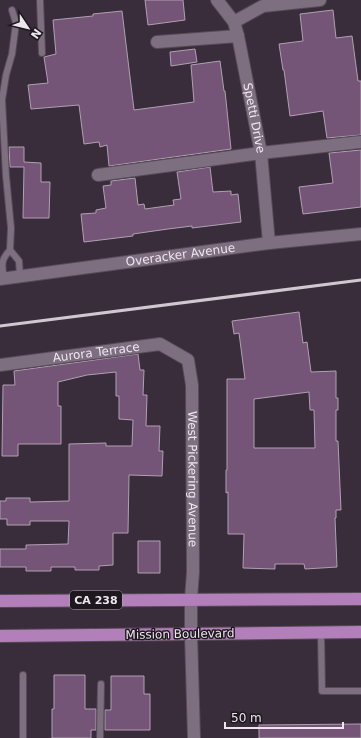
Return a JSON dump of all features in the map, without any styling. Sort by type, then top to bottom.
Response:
[{"type":"main road","name":"CA 238","points":[[0,601],[361,599]]},
{"type":"main road","name":"Mission Boulevard","points":[[0,636],[361,632]]},
{"type":"street","name":"Spetti Drive","points":[[217,0],[234,22],[238,36],[260,153],[269,243]]},
{"type":"street","points":[[234,22],[263,6],[320,0]]},
{"type":"street","points":[[157,42],[238,36]]},
{"type":"street","points":[[98,175],[260,153],[361,142]]},
{"type":"street","name":"Overacker Avenue","points":[[2,279],[269,243],[361,234]]},
{"type":"street","name":"Aurora Terrace","points":[[0,365],[160,344],[188,360]]},
{"type":"street","name":"West Pickering Avenue","points":[[188,360],[192,386],[193,572],[190,634],[194,738]]},
{"type":"lane","points":[[40,0],[42,53]]},
{"type":"lane","points":[[12,10],[16,23],[12,54],[6,75],[2,100],[11,228],[10,250],[19,261],[20,276]]},
{"type":"lane","points":[[2,279],[3,257],[10,250]]},
{"type":"lane","points":[[321,633],[322,691],[361,691]]},
{"type":"lane","points":[[23,675],[24,738]]},
{"type":"lane","points":[[100,738],[101,684]]},
{"type":"building","points":[[145,0],[183,0],[185,20],[148,25]]},
{"type":"building","points":[[333,10],[336,38],[352,36],[358,81],[361,81],[361,135],[327,138],[323,111],[290,116],[279,44],[303,41],[300,14]]},
{"type":"building","points":[[122,11],[134,110],[194,102],[191,65],[220,61],[225,91],[231,149],[109,166],[107,145],[100,147],[99,142],[84,144],[79,105],[31,109],[28,85],[48,83],[44,57],[56,54],[53,20],[93,16],[93,14]]},
{"type":"building","points":[[195,49],[197,62],[171,66],[170,52]]},
{"type":"building","points":[[9,147],[24,147],[24,162],[41,163],[41,182],[50,182],[49,218],[23,218],[24,167],[10,167]]},
{"type":"building","points":[[361,150],[361,207],[303,214],[299,187],[333,183],[329,153]]},
{"type":"building","points":[[210,167],[213,192],[231,191],[231,195],[238,194],[241,222],[192,228],[192,226],[168,229],[133,234],[133,236],[84,242],[81,214],[96,213],[96,210],[106,208],[103,186],[111,185],[111,181],[135,178],[138,205],[144,204],[145,209],[174,205],[173,200],[181,199],[177,172]]},
{"type":"building","points":[[299,312],[303,343],[307,342],[311,372],[336,371],[336,398],[338,398],[338,410],[336,410],[336,441],[338,441],[341,510],[336,510],[335,518],[337,567],[305,569],[304,564],[275,564],[275,569],[243,568],[244,534],[228,534],[228,492],[226,493],[227,379],[245,379],[239,333],[234,334],[232,321]],"holes":[[[309,392],[310,410],[314,410],[315,448],[254,448],[254,399]]]},
{"type":"building","points":[[138,354],[140,370],[144,370],[143,395],[147,395],[146,426],[160,426],[159,451],[163,451],[162,476],[129,475],[128,533],[113,533],[113,565],[99,566],[99,570],[75,570],[75,567],[51,567],[51,571],[26,571],[26,567],[0,567],[0,549],[26,549],[26,545],[68,544],[69,521],[30,521],[30,525],[7,525],[7,519],[0,519],[0,501],[6,501],[6,498],[30,498],[30,502],[69,501],[69,444],[106,443],[106,446],[132,446],[133,420],[119,419],[119,396],[116,396],[116,372],[87,375],[58,382],[58,406],[61,406],[61,444],[18,444],[18,456],[2,456],[3,385],[15,385],[14,371]]},
{"type":"building","points":[[138,541],[160,541],[160,573],[138,573]]},
{"type":"building","points":[[54,675],[85,675],[85,709],[96,709],[96,730],[91,730],[91,738],[52,738]]},
{"type":"building","points":[[111,676],[144,676],[144,694],[150,694],[150,730],[105,730],[105,710],[111,710]]},
{"type":"building","points":[[361,724],[361,738],[259,738],[259,725]]},
{"type":"railway","points":[[0,326],[361,280]]}]
